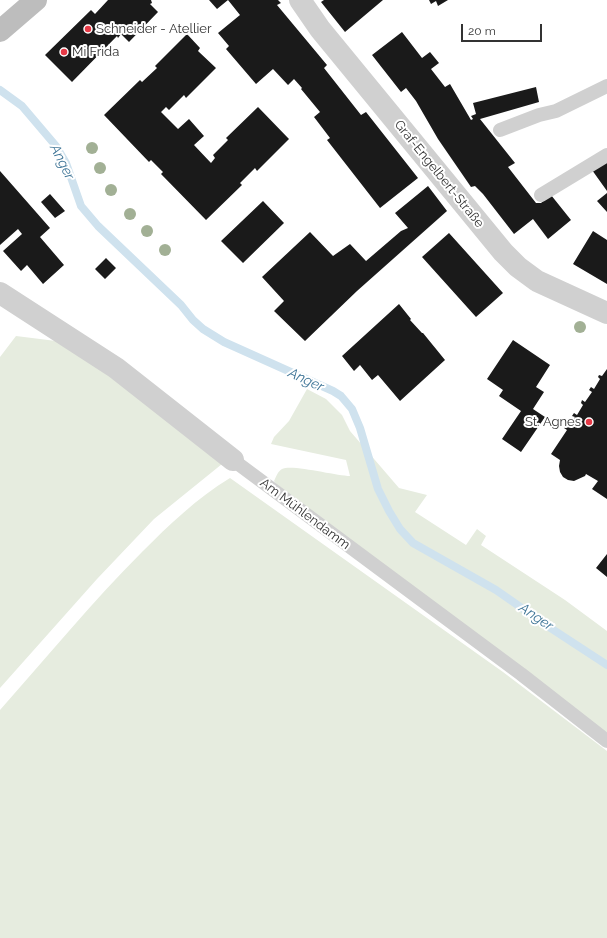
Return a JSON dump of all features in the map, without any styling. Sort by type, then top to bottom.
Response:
[{"type":"main road","points":[[0,31],[36,0]]},
{"type":"street","name":"Graf-Engelbert-Straße","points":[[300,0],[320,29],[502,252],[518,267],[537,281],[607,313]]},
{"type":"street","name":"Am Mühlendamm","points":[[0,293],[116,368],[233,460]]},
{"type":"lane","points":[[500,130],[539,115],[556,111],[607,86]]},
{"type":"lane","points":[[541,195],[607,155]]},
{"type":"lane","name":"Am Mühlendamm","points":[[233,460],[521,674],[607,741]]},
{"type":"shaded area","points":[[16,336],[64,342],[192,437],[222,464],[154,519],[97,579],[0,688],[0,357]]},
{"type":"shaded area","points":[[307,389],[326,399],[342,415],[350,431],[399,488],[427,495],[415,512],[466,545],[477,529],[486,536],[481,545],[565,600],[607,631],[607,733],[278,487],[274,481],[276,476],[282,469],[287,468],[350,476],[346,460],[271,444],[274,437],[289,421]]},
{"type":"shaded area","points":[[230,478],[503,672],[607,751],[607,938],[0,938],[0,710],[123,571],[173,522],[206,494]]},
{"type":"building","points":[[108,0],[151,0],[152,3],[150,4],[158,12],[129,42],[121,34],[118,38],[117,36],[72,82],[45,55],[91,10],[95,14]]},
{"type":"building","points":[[209,0],[228,0],[217,9]]},
{"type":"building","points":[[228,0],[278,0],[281,3],[277,5],[327,65],[324,68],[361,115],[366,112],[418,178],[380,208],[327,140],[330,138],[314,117],[320,112],[294,79],[288,85],[273,69],[256,84],[226,49],[229,46],[218,33],[240,15]]},
{"type":"building","points":[[324,0],[383,0],[345,32],[321,2]]},
{"type":"building","points":[[429,0],[448,0],[438,6],[436,1],[431,4]]},
{"type":"building","points":[[402,32],[422,58],[430,52],[439,63],[431,69],[445,87],[450,84],[471,120],[473,119],[471,116],[476,114],[473,103],[536,87],[539,102],[480,119],[515,163],[508,167],[536,203],[541,203],[551,195],[571,220],[548,239],[533,219],[514,234],[483,194],[475,186],[471,187],[438,139],[416,101],[406,88],[401,92],[372,55]]},
{"type":"building","points":[[187,34],[200,48],[198,51],[216,68],[186,98],[184,95],[169,110],[166,107],[161,112],[178,129],[189,119],[204,136],[194,145],[211,163],[215,158],[213,155],[228,140],[226,138],[258,107],[289,139],[257,171],[255,168],[240,183],[242,185],[206,220],[161,174],[163,172],[151,160],[149,162],[104,115],[140,80],[142,82],[157,68],[155,66]]},
{"type":"building","points":[[607,160],[607,191],[592,170]]},
{"type":"building","points":[[0,171],[50,228],[40,237],[64,265],[43,284],[27,265],[21,271],[3,251],[22,234],[18,229],[0,245]]},
{"type":"building","points":[[428,186],[447,211],[357,291],[305,341],[274,311],[284,301],[262,277],[310,232],[333,256],[350,244],[366,261],[401,231],[408,228],[395,213]]},
{"type":"building","points":[[607,193],[607,212],[597,201]]},
{"type":"building","points":[[50,194],[65,211],[55,218],[41,202]]},
{"type":"building","points":[[263,201],[284,223],[243,263],[221,241]]},
{"type":"building","points":[[593,231],[607,240],[607,284],[573,264]]},
{"type":"building","points":[[449,233],[503,293],[476,317],[422,257]]},
{"type":"building","points":[[106,258],[116,268],[105,279],[95,269]]},
{"type":"building","points":[[399,304],[411,319],[410,320],[423,333],[445,360],[400,401],[378,375],[372,380],[360,365],[354,371],[342,356]]},
{"type":"building","points":[[513,340],[550,365],[536,387],[544,392],[533,409],[545,417],[521,452],[502,439],[521,411],[499,396],[503,390],[487,379]]},
{"type":"building","name":"St. Agnes","points":[[607,369],[607,499],[592,489],[598,481],[586,474],[585,476],[574,481],[563,477],[560,472],[560,460],[551,454],[567,430],[564,428],[566,426],[568,427],[575,417],[572,416],[574,413],[577,415],[583,405],[581,403],[582,400],[585,402],[592,392],[589,390],[591,387],[594,389],[600,379],[598,377],[599,375],[602,376]]},
{"type":"building","points":[[607,554],[607,577],[596,568]]},
{"type":"waterway","name":"Anger","points":[[0,90],[22,106],[56,146],[66,163],[81,206],[98,226],[181,305],[193,320],[203,329],[224,342],[341,396],[352,409],[360,428],[378,489],[400,529],[413,543],[496,590],[607,665]]},
{"type":"place","name":"Schneider - Atellier","points":[[88,29]]},
{"type":"place","name":"Mi Frida","points":[[64,52]]},
{"type":"place","name":"St. Agnes","points":[[589,422]]}]
